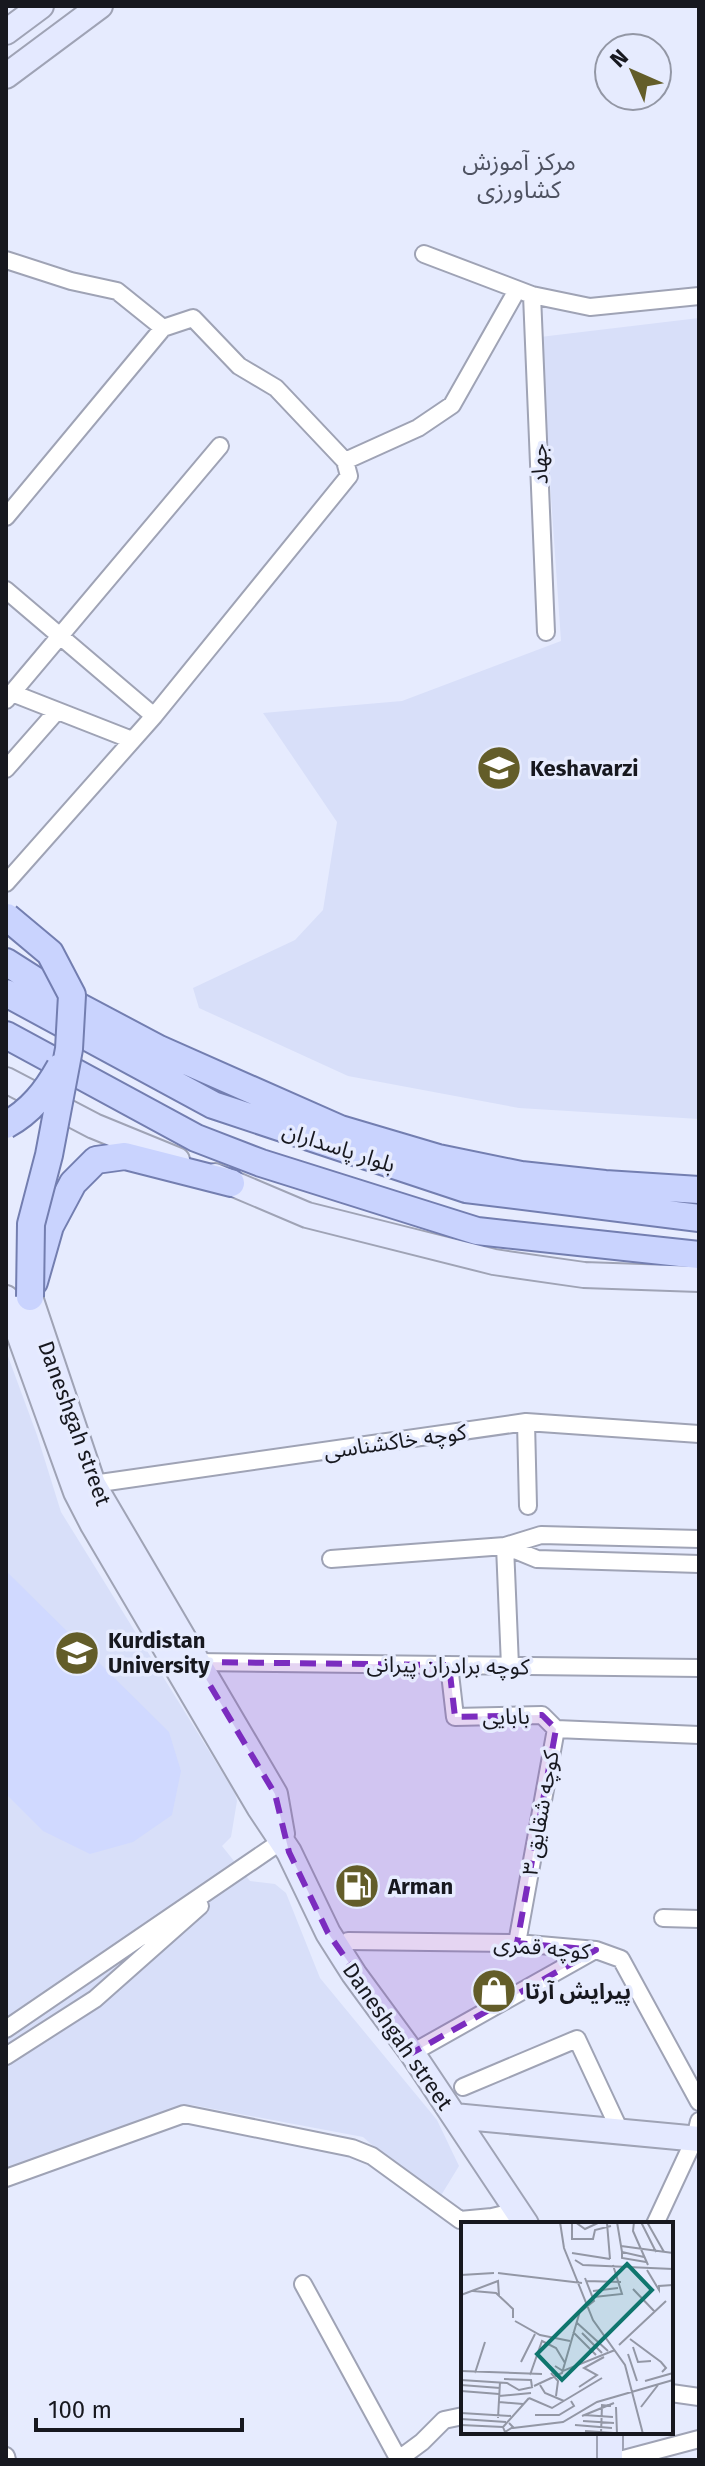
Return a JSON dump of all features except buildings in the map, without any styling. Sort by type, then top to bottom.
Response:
[{"type":"main road","points":[[6,917],[50,953],[72,995],[69,1049],[18,1298]]},
{"type":"main road","points":[[6,962],[61,997],[268,1110],[438,1158],[521,1175],[699,1190]]},
{"type":"main road","name":"بلوار پاسداران","points":[[6,993],[213,1105],[268,1110],[466,1189],[699,1218]]},
{"type":"main road","name":"بلوار پاسداران","points":[[6,1035],[196,1138],[261,1163],[477,1231],[699,1255]]},
{"type":"main road","points":[[6,1125],[26,1113],[50,1085],[69,1049]]},
{"type":"main road","points":[[18,1298],[73,1183],[96,1160],[125,1156],[231,1183]]},
{"type":"street","points":[[6,32],[41,6]]},
{"type":"street","points":[[6,76],[100,6]]},
{"type":"street","points":[[424,254],[525,292],[590,307],[699,296]]},
{"type":"street","points":[[6,260],[71,281],[117,291],[163,328]]},
{"type":"street","points":[[345,461],[418,428],[452,405],[525,292]]},
{"type":"street","name":"جهاد","points":[[525,292],[546,632]]},
{"type":"street","points":[[6,517],[163,328],[193,318],[239,366],[276,388],[345,461],[349,476],[154,716],[6,883]]},
{"type":"street","points":[[132,740],[9,696],[220,446]]},
{"type":"street","points":[[6,590],[154,716]]},
{"type":"street","points":[[6,769],[57,711]]},
{"type":"street","points":[[6,1080],[94,1126],[307,1215],[494,1262],[584,1275],[699,1279]]},
{"type":"street","name":"Daneshgah street","points":[[18,1298],[93,1484],[275,1794],[283,1840]]},
{"type":"street","name":"Daneshgah street","points":[[18,1298],[76,1492],[259,1807],[283,1840],[328,1933],[521,2217]]},
{"type":"street","points":[[526,1422],[528,1506]]},
{"type":"street","name":"کوچه خاکشناسی","points":[[93,1484],[526,1422],[699,1434]]},
{"type":"street","points":[[331,1559],[505,1546],[541,1535],[699,1539]]},
{"type":"street","points":[[505,1546],[537,1559],[699,1564]]},
{"type":"street","points":[[505,1546],[510,1666]]},
{"type":"street","name":"کوچه برادران پیرانی","points":[[196,1662],[699,1668]]},
{"type":"street","name":"بابایی","points":[[449,1665],[455,1717],[542,1715],[556,1729]]},
{"type":"street","name":"کوچه شقایق ۳","points":[[517,1943],[556,1729],[699,1735]]},
{"type":"street","points":[[6,2029],[283,1840]]},
{"type":"street","points":[[6,2056],[95,1999],[175,1930],[240,1867]]},
{"type":"street","points":[[663,1918],[699,1919]]},
{"type":"street","name":"کوچه قمری","points":[[348,1941],[517,1943],[596,1950],[621,1959],[699,2102]]},
{"type":"street","points":[[412,2053],[596,1950]]},
{"type":"street","points":[[463,2087],[577,2039],[621,2133]]},
{"type":"street","points":[[6,2178],[184,2114],[352,2148],[372,2156],[460,2220],[521,2217]]},
{"type":"street","points":[[454,2116],[621,2133],[698,2133],[656,2222]]},
{"type":"street","points":[[303,2284],[399,2460],[444,2420],[461,2416]]},
{"type":"street","points":[[673,2393],[699,2397]]},
{"type":"street","points":[[610,2434],[610,2460]]},
{"type":"street","points":[[620,2460],[699,2439]]},
{"type":"highlighted area","points":[[196,1662],[449,1665],[455,1717],[542,1715],[556,1729],[517,1943],[596,1950],[412,2053],[328,1933],[289,1852],[275,1794]]},
{"type":"shaded area","name":"Keshavarzi","points":[[699,318],[699,1119],[519,1108],[348,1076],[199,1008],[193,988],[295,940],[323,910],[337,822],[263,713],[402,701],[561,641],[540,337]]},
{"type":"shaded area","name":"Kurdistan University","points":[[6,1351],[61,1512],[235,1793],[237,1801],[231,1837],[222,1846],[250,1881],[275,1884],[286,1893],[320,1978],[437,2120],[459,2166],[437,2202],[363,2137],[192,2105],[6,2168]]},
{"type":"shaded area","points":[[6,1571],[169,1732],[181,1771],[172,1815],[133,1842],[90,1854],[43,1831],[6,1794]]},
{"type":"place","name":"Keshavarzi","points":[[499,768]]},
{"type":"place","name":"Kurdistan University","points":[[77,1653]]},
{"type":"place","name":"Arman","points":[[357,1886]]},
{"type":"place","name":"پیرایش آرتا","points":[[494,1991]]},
{"type":"district","name":"مرکز آموزش کشاورزی","points":[[519,176]]}]
